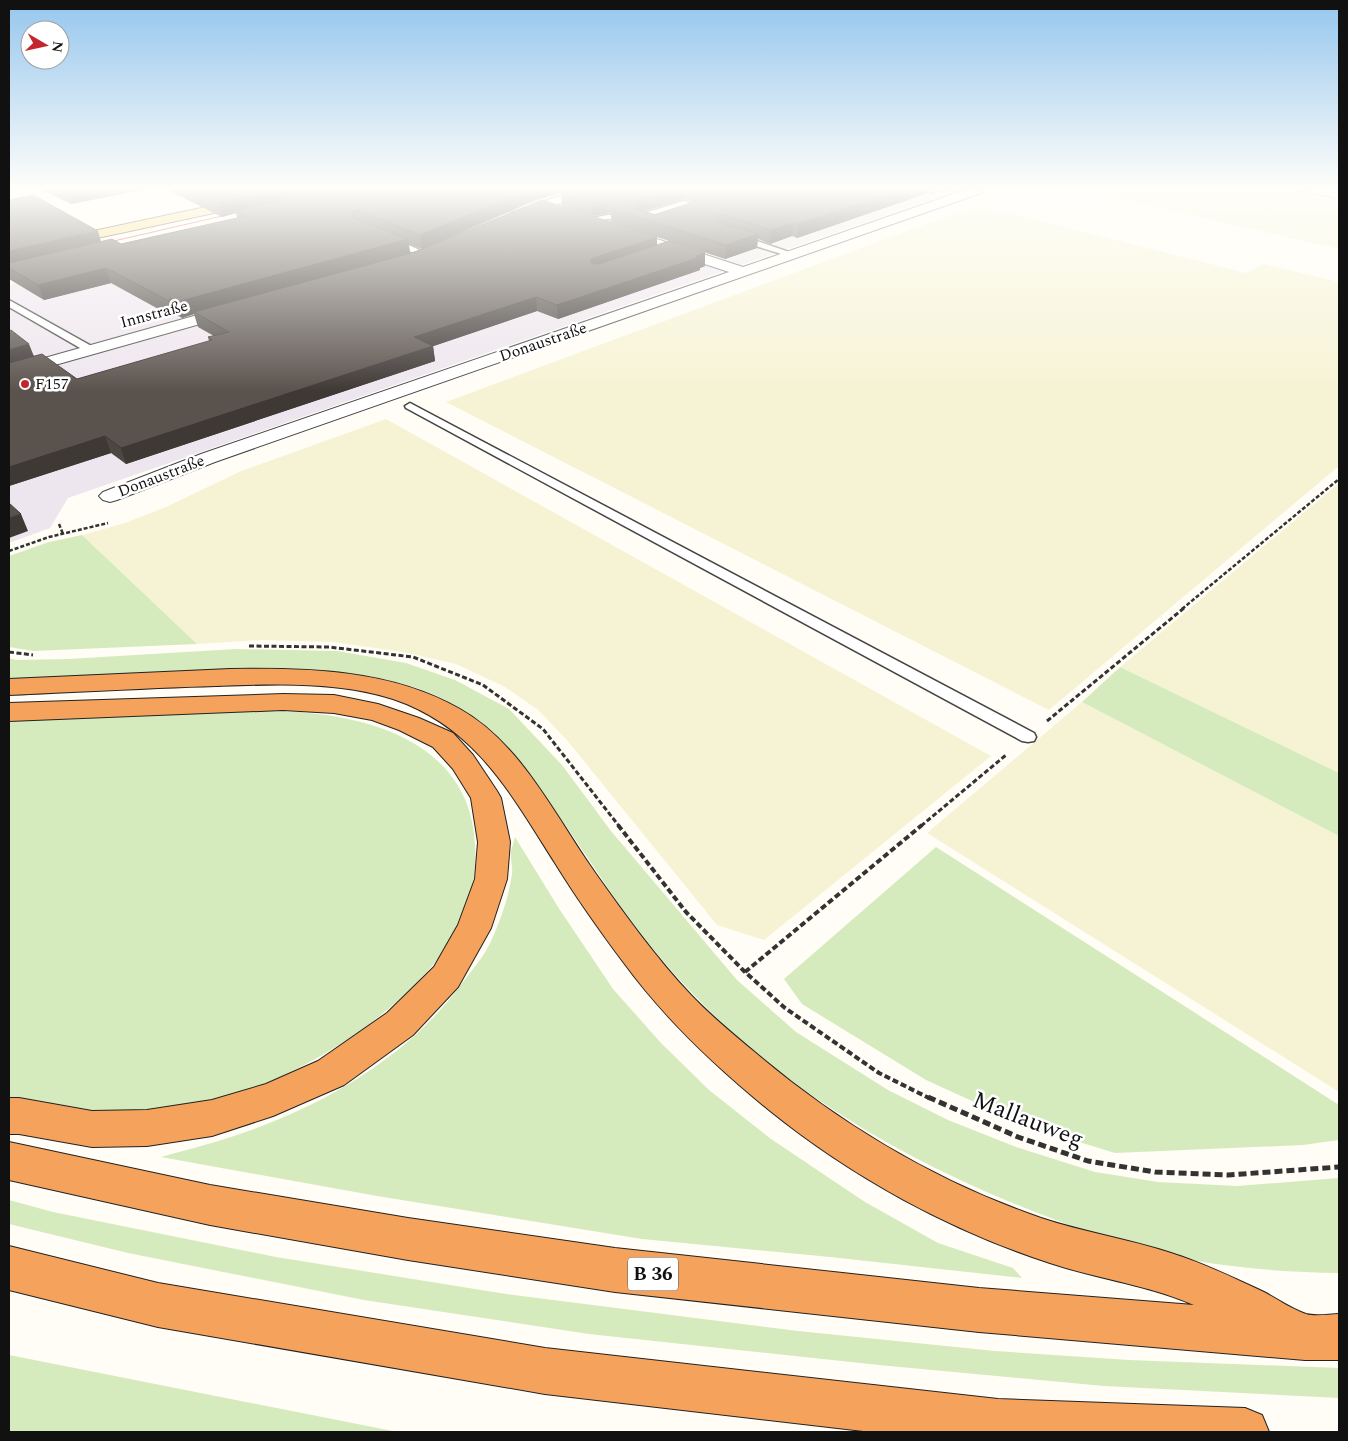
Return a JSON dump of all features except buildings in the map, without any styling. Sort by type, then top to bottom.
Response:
[{"type":"highway","points":[[9,687],[134,680],[293,677],[377,686],[428,703],[453,716],[478,734],[502,759],[588,888],[679,1007],[752,1074],[826,1130],[906,1178],[977,1214],[1073,1250],[1185,1279],[1322,1337]]},
{"type":"highway","points":[[9,712],[283,702],[334,704],[378,713],[409,724],[443,740],[464,762],[486,798],[494,842],[491,879],[474,928],[446,977],[400,1024],[331,1073],[273,1099],[221,1115],[147,1128],[92,1129],[19,1116],[9,1116]]},
{"type":"highway","name":"B 36","points":[[9,1161],[210,1205],[408,1239],[615,1270],[979,1310],[1322,1337]]},
{"type":"highway","points":[[9,1268],[158,1305],[545,1371],[998,1423],[1245,1432]]},
{"type":"street","points":[[403,263],[419,257]]},
{"type":"street","points":[[699,257],[744,272]]},
{"type":"street","name":"Donaustraße","points":[[110,496],[208,458],[787,257]]},
{"type":"street","name":"Innstraße","points":[[9,373],[248,306]]},
{"type":"lane","points":[[9,303],[90,350]]},
{"type":"lane","points":[[410,406],[1028,737]]},
{"type":"path","points":[[59,524],[64,534]]},
{"type":"path","name":"Mallauweg","points":[[745,972],[785,1008],[879,1073],[990,1126],[1088,1161],[1155,1172],[1228,1175],[1339,1167]]},
{"type":"shaded area","points":[[123,257],[764,257],[68,498],[50,528],[9,543],[9,285]]},
{"type":"shaded area","points":[[836,257],[1184,257],[1246,273],[1264,264],[1339,282],[1339,466],[1049,710],[446,402]]},
{"type":"shaded area","points":[[386,419],[991,756],[764,940],[717,925],[566,739],[538,710],[505,687],[456,664],[403,652],[333,642],[261,640],[197,644],[82,535],[125,523],[166,507],[239,472]]},
{"type":"shaded area","points":[[1339,483],[1339,773],[1120,667]]},
{"type":"shaded area","points":[[1082,702],[1339,836],[1339,1092],[927,833]]},
{"type":"green space","points":[[82,535],[197,644],[33,651],[9,647],[9,556],[49,542]]},
{"type":"green space","points":[[236,649],[337,651],[406,663],[455,680],[509,709],[562,765],[611,831],[737,980],[796,1032],[888,1090],[948,1120],[1016,1147],[1095,1172],[1158,1182],[1237,1186],[1339,1178],[1339,1273],[1255,1269],[1198,1261],[1143,1250],[1107,1239],[984,1191],[927,1164],[871,1133],[819,1100],[768,1063],[721,1022],[677,976],[619,904],[556,811],[502,746],[462,709],[425,691],[393,681],[359,675],[289,670],[220,671],[9,681],[9,658],[16,660],[69,659]]},
{"type":"green space","points":[[1120,667],[1339,773],[1339,836],[1082,702]]},
{"type":"green space","points":[[267,711],[301,712],[371,725],[402,737],[430,755],[453,778],[468,808],[475,845],[475,866],[470,897],[463,917],[440,955],[416,984],[386,1011],[353,1036],[282,1076],[247,1090],[214,1100],[183,1106],[118,1112],[77,1110],[9,1097],[9,720]]},
{"type":"green space","points":[[515,837],[558,907],[613,989],[661,1043],[709,1090],[771,1139],[865,1202],[938,1243],[1013,1268],[1022,1278],[642,1239],[377,1196],[161,1157],[234,1136],[298,1111],[359,1078],[414,1036],[460,986],[489,945],[509,891],[512,871],[511,851]]},
{"type":"green space","points":[[936,847],[1339,1105],[1339,1140],[1303,1145],[1115,1153],[1027,1126],[926,1080],[802,1004],[784,979]]},
{"type":"green space","points":[[9,1200],[53,1212],[276,1257],[506,1294],[798,1331],[995,1351],[1129,1360],[1339,1368],[1339,1398],[1104,1386],[879,1365],[589,1334],[364,1300],[128,1253],[9,1224]]},
{"type":"green space","points":[[9,1355],[398,1432],[9,1432]]},
{"type":"place","name":"F157","points":[[25,384]]}]
